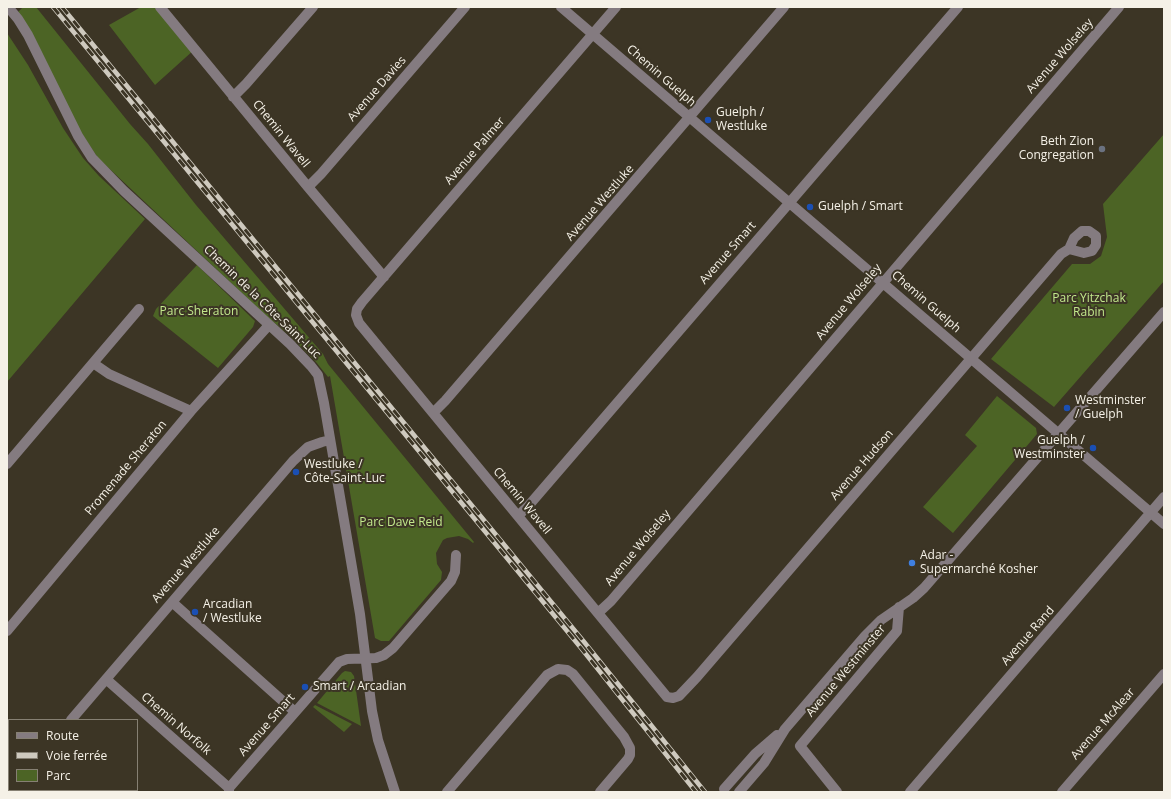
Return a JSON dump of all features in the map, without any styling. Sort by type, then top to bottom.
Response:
[{"type":"street","name":"Chemin de la Côte-Saint-Luc","points":[[8,7],[28,35],[78,136],[92,158],[124,191],[302,356],[318,376],[360,614],[370,701],[375,729],[395,792]]},
{"type":"street","name":"Chemin Wavell","points":[[160,7],[384,277]]},
{"type":"street","points":[[233,96],[246,84],[313,7]]},
{"type":"street","name":"Avenue Davies","points":[[308,187],[321,174],[464,7]]},
{"type":"street","name":"Chemin Guelph","points":[[561,7],[1164,524]]},
{"type":"street","name":"Avenue Palmer","points":[[356,313],[360,305],[616,7]]},
{"type":"street","name":"Avenue Westluke","points":[[433,413],[690,118],[784,7]]},
{"type":"street","name":"Avenue Smart","points":[[518,516],[958,7]]},
{"type":"street","name":"Avenue Wolseley","points":[[598,613],[611,601],[1119,7]]},
{"type":"street","name":"Avenue Hudson","points":[[674,698],[682,694],[693,682],[1061,254],[1070,249]]},
{"type":"street","points":[[7,464],[139,309]]},
{"type":"street","name":"Avenue Westminster","points":[[739,792],[764,763],[785,729],[865,636],[881,620],[917,595],[924,588],[1164,312]]},
{"type":"street","name":"Chemin Wavell","points":[[356,313],[359,323],[666,696],[669,698],[674,698]]},
{"type":"street","name":"Promenade Sheraton","points":[[7,631],[191,411],[269,325]]},
{"type":"street","points":[[93,364],[109,374],[191,411]]},
{"type":"street","name":"Avenue Westluke","points":[[72,719],[293,461],[308,448],[330,440]]},
{"type":"street","name":"Avenue Rand","points":[[910,792],[1164,497]]},
{"type":"street","name":"Avenue Smart","points":[[229,790],[295,712],[340,662],[347,659],[379,657],[393,648],[448,585],[455,572],[456,555]]},
{"type":"street","points":[[172,602],[295,712]]},
{"type":"street","name":"Avenue Westminster","points":[[837,792],[800,746],[897,631],[899,607]]},
{"type":"street","points":[[447,792],[547,675],[558,669],[567,670],[573,674],[627,742],[630,748],[630,755],[626,762],[600,792]]},
{"type":"street","name":"Avenue McAlear","points":[[1062,792],[1164,674]]},
{"type":"street","name":"Chemin Norfolk","points":[[106,679],[229,790]]},
{"type":"street","name":"Avenue Westminster","points":[[724,789],[755,754],[785,729]]},
{"type":"green space","name":"Parc Dave Reid","points":[[23,7],[36,7],[196,205],[323,354],[328,364],[474,542],[473,543],[468,539],[459,536],[443,540],[436,553],[437,564],[442,572],[441,580],[389,641],[381,641],[375,638],[330,376],[328,377],[316,362],[291,337],[262,312],[98,158],[80,131],[17,13]]},
{"type":"green space","points":[[141,7],[160,7],[195,49],[155,85],[109,25]]},
{"type":"green space","points":[[7,33],[28,65],[63,128],[83,158],[99,176],[145,219],[7,382]]},
{"type":"green space","name":"Parc Yitzchak Rabin","points":[[1164,134],[1164,281],[1054,407],[991,359],[1072,264],[1090,264],[1101,256],[1107,237],[1103,204]]},
{"type":"green space","name":"Parc Sheraton","points":[[197,265],[255,321],[253,327],[218,368],[153,316],[156,309]]},
{"type":"green space","points":[[997,396],[1036,428],[1037,434],[953,533],[923,507],[977,446],[965,435]]},
{"type":"green space","points":[[345,671],[351,672],[354,676],[361,726],[317,703]]},
{"type":"green space","points":[[315,705],[352,724],[344,732],[313,707]]},
{"type":"railway","points":[[53,7],[581,648],[696,792]]},
{"type":"railway","points":[[62,7],[585,643],[705,792]]},
{"type":"place","name":"Guelph / Westluke","points":[[708,120]]},
{"type":"place","name":"Beth Zion Congregation","points":[[1102,149]]},
{"type":"place","name":"Guelph / Smart","points":[[810,207]]},
{"type":"place","name":"Westminster / Guelph","points":[[1067,408]]},
{"type":"place","name":"Guelph / Westminster","points":[[1093,448]]},
{"type":"place","name":"Westluke / Côte-Saint-Luc","points":[[296,472]]},
{"type":"place","name":"Adar - Supermarché Kosher","points":[[912,563]]},
{"type":"place","name":"Arcadian / Westluke","points":[[195,612]]},
{"type":"place","name":"Smart / Arcadian","points":[[305,687]]}]
